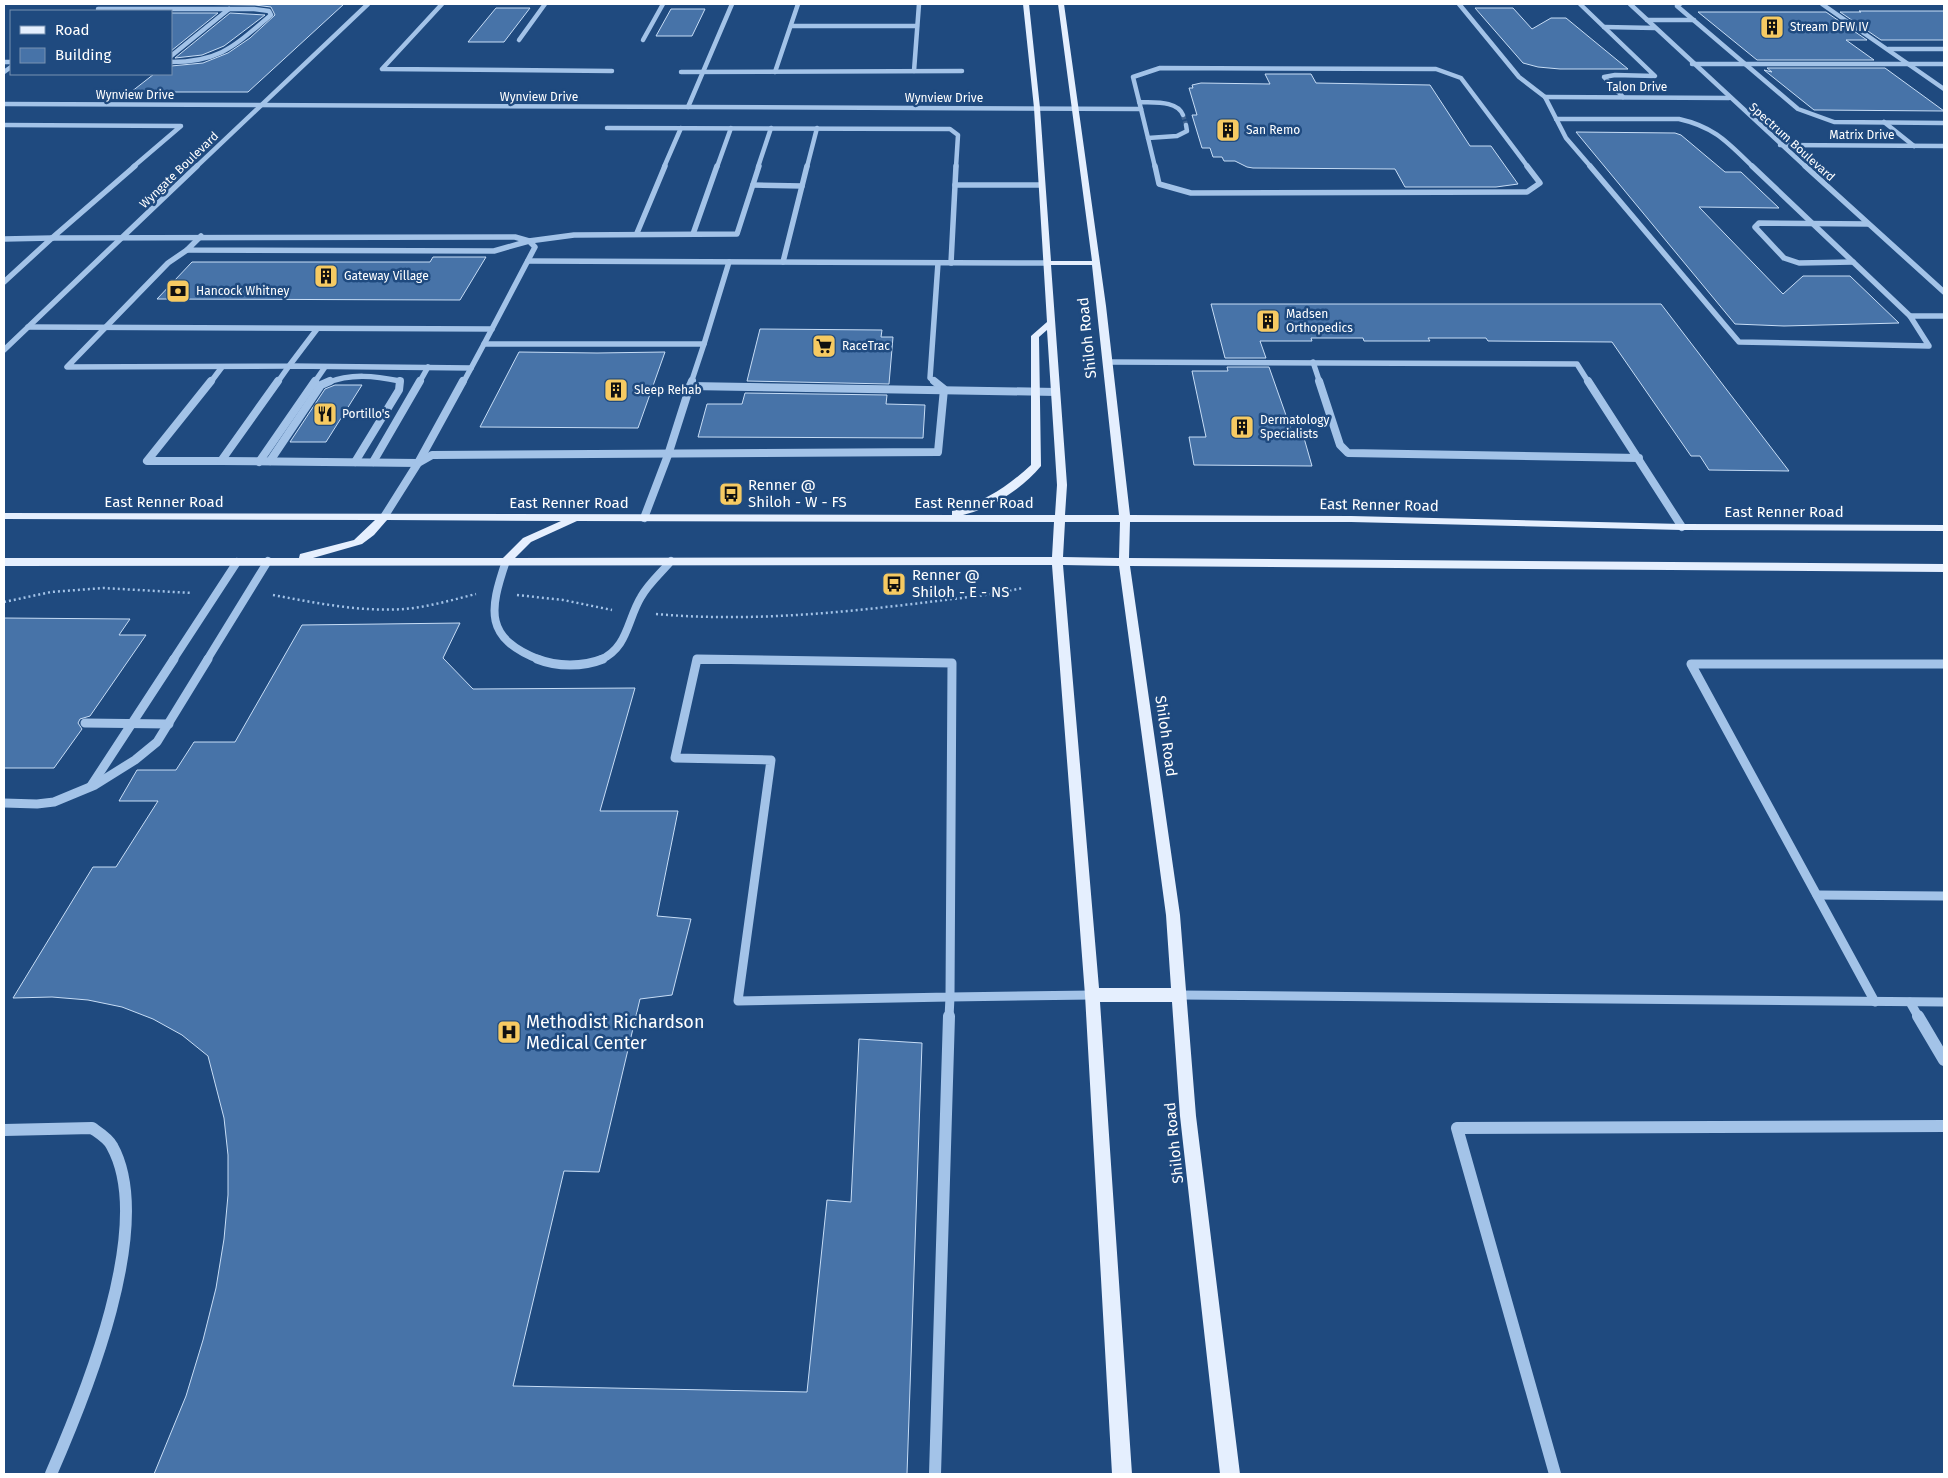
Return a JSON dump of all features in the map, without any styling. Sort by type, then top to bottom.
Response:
[{"type":"main road","points":[[1026,4],[1037,108],[1062,485],[1056,561],[1092,995],[1122,1474]]},
{"type":"main road","name":"Shiloh Road","points":[[1061,4],[1108,362],[1125,519],[1124,562],[1173,915],[1188,1116],[1230,1474]]},
{"type":"main road","points":[[1047,263],[1096,263]]},
{"type":"main road","points":[[924,518],[970,511],[1009,491],[1036,466],[1035,336],[1051,323]]},
{"type":"main road","name":"East Renner Road","points":[[4,516],[1360,519],[1682,527],[1944,528]]},
{"type":"main road","points":[[287,561],[358,542],[370,534],[384,517]]},
{"type":"main road","points":[[506,561],[526,540],[575,518]]},
{"type":"main road","points":[[4,562],[1056,561],[1944,568]]},
{"type":"main road","points":[[1092,995],[1180,995]]},
{"type":"street","points":[[97,10],[107,4]]},
{"type":"street","name":"Wyngate Boulevard","points":[[4,350],[368,4]]},
{"type":"street","points":[[442,4],[382,69],[612,71]]},
{"type":"street","points":[[519,40],[545,4]]},
{"type":"street","points":[[643,40],[663,4]]},
{"type":"street","points":[[688,107],[732,4]]},
{"type":"street","points":[[775,72],[798,4]]},
{"type":"street","points":[[914,71],[919,4]]},
{"type":"street","points":[[1459,4],[1519,77],[1545,97],[1556,119],[1566,138],[1739,342],[1929,346],[1910,316],[1717,133],[1698,123],[1679,119],[1556,119]]},
{"type":"street","points":[[1580,4],[1655,76],[1615,75],[1604,77],[1623,97]]},
{"type":"street","name":"Spectrum Boulevard","points":[[1630,4],[1728,98],[1944,292]]},
{"type":"street","points":[[1680,4],[1677,6],[1798,109],[1834,122],[1944,123]]},
{"type":"street","points":[[1822,4],[1944,89]]},
{"type":"street","points":[[97,10],[229,9],[269,11],[270,15],[214,57],[190,62],[172,62]]},
{"type":"street","points":[[172,55],[229,9]]},
{"type":"street","points":[[1647,20],[1694,20]]},
{"type":"street","points":[[791,26],[917,26]]},
{"type":"street","points":[[1604,27],[1655,28]]},
{"type":"street","points":[[1888,49],[1944,49]]},
{"type":"street","points":[[1692,64],[1944,64]]},
{"type":"street","points":[[1160,68],[1436,70],[1461,78],[1540,183],[1527,192],[1191,193],[1159,184],[1141,109],[1133,77],[1160,68]]},
{"type":"street","points":[[681,72],[962,71]]},
{"type":"street","name":"Talon Drive","points":[[1545,97],[1728,98]]},
{"type":"street","points":[[1139,102],[1170,104],[1181,110],[1183,115]]},
{"type":"street","name":"Wynview Drive","points":[[4,104],[1141,109]]},
{"type":"street","points":[[1884,122],[1915,146]]},
{"type":"street","points":[[1148,138],[1177,136],[1187,131],[1186,125]]},
{"type":"street","points":[[4,126],[181,126],[4,282]]},
{"type":"street","points":[[607,128],[950,129],[958,135],[951,263]]},
{"type":"street","points":[[636,233],[682,128]]},
{"type":"street","points":[[693,234],[731,128]]},
{"type":"street","points":[[187,250],[494,251],[529,242],[574,235],[636,233],[737,234],[771,128]]},
{"type":"street","points":[[783,262],[817,128]]},
{"type":"street","name":"Matrix Drive","points":[[1780,145],[1944,146]]},
{"type":"street","points":[[752,185],[802,186]]},
{"type":"street","points":[[956,185],[1042,185]]},
{"type":"street","points":[[1853,262],[1799,263],[1784,258],[1755,227],[1759,223],[1868,224]]},
{"type":"street","points":[[201,236],[187,250],[168,263],[67,367],[289,366],[471,368]]},
{"type":"street","points":[[4,239],[201,236],[516,237],[529,242],[535,247],[528,261],[418,463],[384,517]]},
{"type":"street","points":[[528,261],[1047,263]]},
{"type":"street","points":[[644,518],[668,455],[729,262]]},
{"type":"street","points":[[938,263],[930,378],[944,389]]},
{"type":"street","points":[[1910,316],[1944,316]]},
{"type":"street","points":[[28,327],[492,329]]},
{"type":"street","points":[[221,461],[317,329]]},
{"type":"street","points":[[484,344],[704,344]]},
{"type":"street","points":[[1108,362],[1577,364],[1682,527]]},
{"type":"street","points":[[1313,362],[1340,445],[1348,453],[1639,458]]},
{"type":"street","points":[[222,367],[147,461],[418,463],[432,455],[938,452],[944,389]]},
{"type":"street","points":[[259,462],[325,367]]},
{"type":"street","points":[[373,462],[428,368]]},
{"type":"street","points":[[270,461],[321,385],[341,377],[378,376],[400,381],[399,390],[355,462]]},
{"type":"street","points":[[690,386],[1056,392]]},
{"type":"street","points":[[4,803],[53,803],[91,786],[136,761],[158,742],[268,561]]},
{"type":"street","points":[[506,561],[496,589],[493,606],[497,627],[516,650],[547,662],[572,665],[597,661],[608,657],[616,651],[626,634],[632,615],[642,596],[671,561]]},
{"type":"street","points":[[91,786],[237,562]]},
{"type":"street","points":[[935,1474],[950,998],[952,663],[697,659],[675,758],[771,760],[738,1001],[950,998],[1092,995]]},
{"type":"street","points":[[1875,1002],[1691,664],[1944,664]]},
{"type":"street","points":[[86,723],[169,724]]},
{"type":"street","points":[[1817,895],[1944,896]]},
{"type":"street","points":[[1180,995],[1944,1002]]},
{"type":"street","points":[[1910,1002],[1944,1060]]},
{"type":"street","points":[[1555,1474],[1457,1128],[1944,1126]]},
{"type":"street","points":[[4,1130],[92,1128],[112,1144],[124,1184],[123,1240],[115,1290],[85,1392],[51,1474]]},
{"type":"building","points":[[171,4],[344,4],[248,92],[131,92],[153,75],[172,75],[172,66],[203,63],[228,53],[250,38],[275,15],[271,7],[255,5]]},
{"type":"building","points":[[496,8],[530,8],[504,42],[468,42]]},
{"type":"building","points":[[1475,8],[1513,8],[1532,29],[1551,18],[1566,18],[1628,69],[1560,69],[1538,67],[1523,63]]},
{"type":"building","points":[[671,9],[705,9],[692,36],[656,36]]},
{"type":"building","points":[[1859,11],[1944,11],[1944,40],[1881,40],[1840,12],[1861,12]]},
{"type":"building","points":[[1698,12],[1826,12],[1867,40],[1846,40],[1874,60],[1757,60]]},
{"type":"building","points":[[172,13],[218,13],[172,50]]},
{"type":"building","points":[[230,13],[265,15],[224,46],[202,55],[175,58]]},
{"type":"building","points":[[1767,68],[1885,68],[1944,111],[1814,110],[1764,70],[1772,72]]},
{"type":"building","name":"San Remo","points":[[1265,74],[1311,74],[1316,83],[1430,85],[1470,146],[1491,146],[1518,184],[1496,187],[1405,187],[1395,169],[1253,168],[1235,161],[1224,161],[1222,157],[1213,157],[1210,148],[1202,148],[1192,115],[1197,115],[1189,88],[1193,88],[1192,85],[1201,83],[1270,84]]},
{"type":"building","points":[[1576,132],[1675,133],[1681,135],[1725,172],[1741,172],[1779,208],[1699,207],[1783,294],[1803,276],[1850,276],[1899,323],[1784,326],[1735,324]]},
{"type":"building","name":"Gateway Village","points":[[433,257],[486,257],[460,300],[157,299],[192,262],[430,262]]},
{"type":"building","points":[[1211,304],[1661,304],[1789,471],[1709,470],[1700,456],[1691,456],[1612,342],[1488,341],[1486,338],[1428,338],[1430,341],[1364,341],[1363,338],[1311,338],[1312,341],[1260,341],[1266,358],[1225,358]]},
{"type":"building","name":"RaceTrac","points":[[760,329],[882,330],[881,337],[893,337],[889,384],[747,381]]},
{"type":"building","points":[[519,352],[665,352],[638,428],[480,427]]},
{"type":"building","name":"Dermatology Specialists","points":[[1227,367],[1269,367],[1294,438],[1304,438],[1312,466],[1194,465],[1189,437],[1206,437],[1192,371],[1228,371]]},
{"type":"building","name":"Portillo's","points":[[335,385],[362,385],[326,442],[290,442],[325,389]]},
{"type":"building","points":[[745,393],[887,395],[886,404],[925,405],[923,438],[698,437],[707,404],[742,404]]},
{"type":"building","points":[[4,618],[130,619],[119,635],[146,635],[90,716],[80,719],[78,723],[82,729],[54,768],[4,768]]},
{"type":"building","points":[[460,623],[443,658],[473,689],[635,688],[600,811],[678,811],[657,916],[691,919],[672,995],[640,999],[599,1172],[564,1171],[513,1386],[807,1392],[827,1200],[851,1202],[859,1039],[922,1043],[907,1474],[154,1474],[186,1396],[203,1340],[216,1288],[224,1239],[228,1195],[228,1155],[224,1118],[208,1056],[182,1035],[153,1019],[122,1007],[88,1000],[52,997],[13,998],[93,867],[116,867],[158,801],[119,801],[137,770],[176,770],[194,742],[235,742],[302,625]]},
{"type":"tunnel","points":[[1183,115],[1186,125]]},
{"type":"place","name":"Stream DFW IV","points":[[1772,27]]},
{"type":"place","name":"San Remo","points":[[1228,130]]},
{"type":"place","name":"Gateway Village","points":[[326,276]]},
{"type":"place","name":"Hancock Whitney","points":[[178,291]]},
{"type":"place","name":"Madsen Orthopedics","points":[[1268,321]]},
{"type":"place","name":"RaceTrac","points":[[824,346]]},
{"type":"place","name":"Sleep Rehab","points":[[616,390]]},
{"type":"place","name":"Portillo's","points":[[325,414]]},
{"type":"place","name":"Dermatology Specialists","points":[[1242,427]]},
{"type":"place","name":"Renner @ Shiloh - W - FS","points":[[731,494]]},
{"type":"place","name":"Renner @ Shiloh - E - NS","points":[[894,584]]},
{"type":"place","name":"Methodist Richardson Medical Center","points":[[509,1032]]}]
